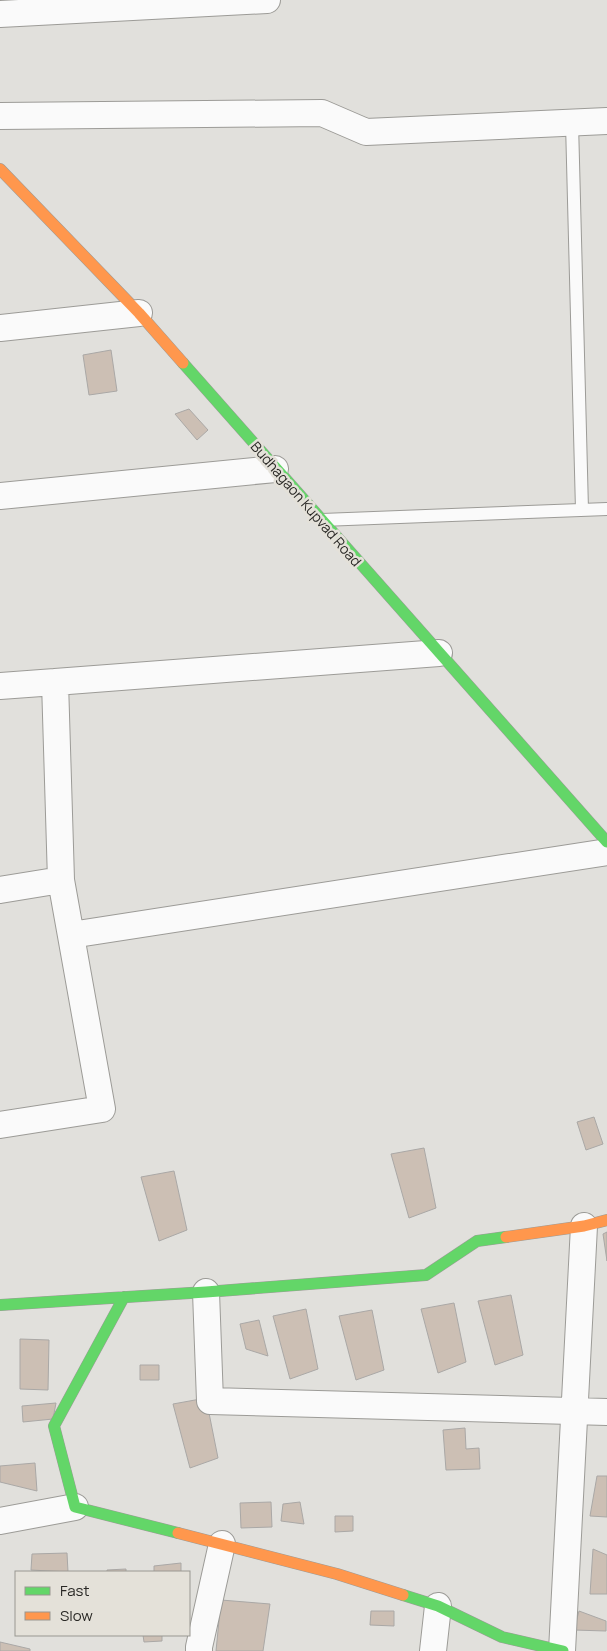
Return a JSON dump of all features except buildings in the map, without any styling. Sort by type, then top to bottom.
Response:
[{"type":"street","points":[[0,14],[267,0]]},
{"type":"street","points":[[0,116],[322,113],[366,132],[607,121]]},
{"type":"street","name":"Budhagaon Kupvad Road","points":[[0,170],[140,313],[320,520],[607,842]]},
{"type":"street","points":[[0,328],[140,313]]},
{"type":"street","points":[[0,496],[275,469]]},
{"type":"street","points":[[0,686],[439,653]]},
{"type":"street","points":[[0,1125],[102,1109],[61,880],[56,682]]},
{"type":"street","points":[[71,935],[607,852]]},
{"type":"street","points":[[0,890],[61,880]]},
{"type":"street","points":[[0,1305],[206,1292],[426,1275],[477,1242],[596,1223],[574,1412],[562,1651],[502,1637],[438,1606],[337,1574],[75,1506],[0,1520]]},
{"type":"street","points":[[206,1292],[210,1401],[607,1412]]},
{"type":"street","points":[[75,1506],[54,1426],[124,1297]]},
{"type":"street","points":[[199,1651],[222,1544]]},
{"type":"street","points":[[433,1651],[438,1606]]},
{"type":"lane","points":[[572,123],[582,510]]},
{"type":"lane","points":[[320,520],[607,509]]},
{"type":"traffic: fast","points":[[183,363],[607,842]]},
{"type":"traffic: fast","points":[[0,1305],[206,1292],[426,1275],[477,1241],[506,1237]]},
{"type":"traffic: fast","points":[[124,1297],[54,1426],[75,1507],[178,1533]]},
{"type":"traffic: fast","points":[[403,1595],[438,1606],[502,1637],[563,1651]]},
{"type":"traffic: slow","points":[[0,169],[139,313],[183,363]]},
{"type":"traffic: slow","points":[[506,1237],[584,1226],[607,1220]]},
{"type":"traffic: slow","points":[[178,1533],[337,1574],[403,1595]]}]
